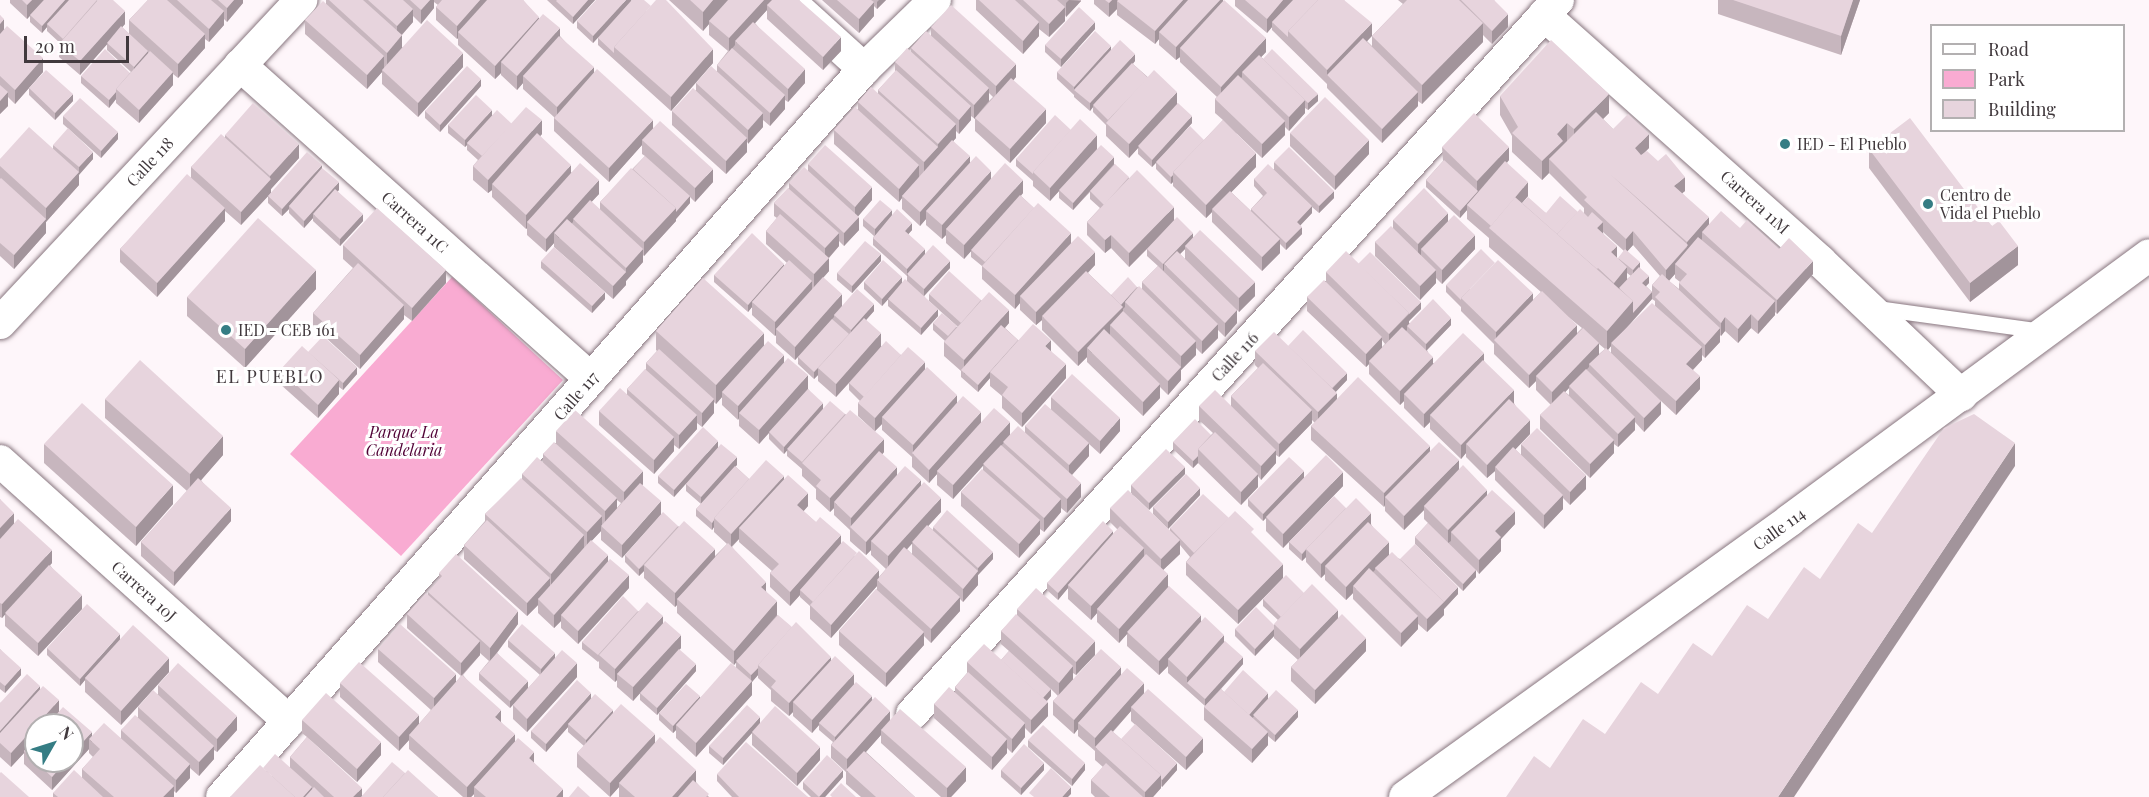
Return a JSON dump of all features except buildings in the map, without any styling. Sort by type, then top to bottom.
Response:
[{"type":"street","name":"Calle 118","points":[[0,323],[301,0]]},
{"type":"street","points":[[788,0],[864,69]]},
{"type":"street","name":"Calle 117","points":[[222,797],[864,69],[935,0]]},
{"type":"street","name":"Carrera 11M","points":[[1551,7],[1961,395]]},
{"type":"street","name":"Calle 116","points":[[912,714],[1551,7]]},
{"type":"street","name":"Carrera 11C","points":[[240,65],[591,379]]},
{"type":"street","name":"Calle 114","points":[[1405,797],[1961,395],[2149,255]]},
{"type":"street","name":"Carrera 10J","points":[[0,461],[289,721]]},
{"type":"lane","points":[[1869,308],[2046,332]]},
{"type":"green space","name":"Parque La Candelaria","points":[[452,277],[563,380],[401,556],[290,454]]},
{"type":"place","name":"IED - El Pueblo","points":[[1785,144]]},
{"type":"place","name":"Centro de Vida el Pueblo","points":[[1928,204]]},
{"type":"place","name":"IED - CEB 161","points":[[226,330]]},
{"type":"district","name":"EL PUEBLO","points":[[270,376]]}]
